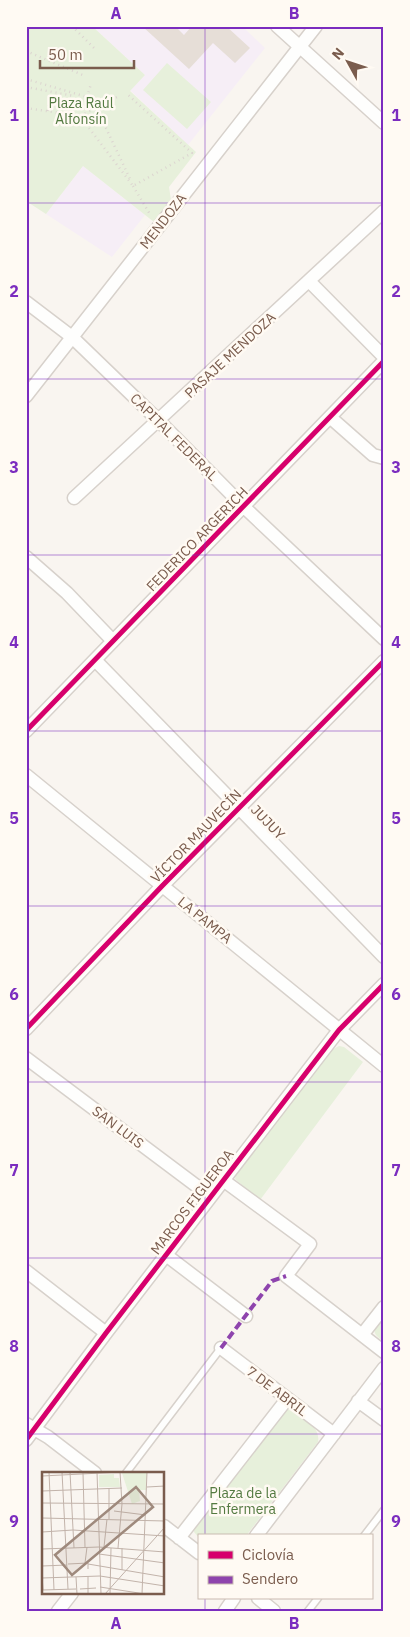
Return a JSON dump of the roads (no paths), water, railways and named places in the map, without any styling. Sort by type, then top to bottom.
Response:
[{"type":"street","points":[[277,26],[384,123]]},
{"type":"street","name":"MENDOZA","points":[[26,396],[316,26]]},
{"type":"street","name":"PASAJE MENDOZA","points":[[74,498],[384,211]]},
{"type":"street","points":[[309,281],[384,357]]},
{"type":"street","name":"CAPITAL FEDERAL","points":[[26,302],[72,337],[244,506],[384,639]]},
{"type":"street","name":"FEDERICO ARGERICH","points":[[26,731],[331,418],[384,361]]},
{"type":"street","points":[[331,418],[373,455],[384,458]]},
{"type":"street","points":[[26,557],[67,594],[113,641]]},
{"type":"street","name":"JUJUY","points":[[96,660],[384,957]]},
{"type":"street","name":"VÍCTOR MAUVECÍN","points":[[26,1029],[163,885],[384,660]]},
{"type":"street","name":"LA PAMPA","points":[[26,775],[384,1066]]},
{"type":"street","name":"MARCOS FIGUEROA","points":[[26,1440],[30,1427],[166,1255],[339,1030],[384,984]]},
{"type":"street","name":"SAN LUIS","points":[[26,1058],[210,1196]]},
{"type":"street","points":[[223,1180],[310,1244],[286,1276],[384,1352]]},
{"type":"street","points":[[166,1255],[246,1316]]},
{"type":"street","points":[[26,1272],[106,1332]]},
{"type":"street","points":[[362,1335],[384,1306]]},
{"type":"street","name":"7 DE ABRIL","points":[[221,1348],[334,1434]]},
{"type":"street","points":[[258,1534],[384,1368]]},
{"type":"street","points":[[179,1538],[287,1399]]},
{"type":"street","points":[[358,1401],[384,1420]]},
{"type":"street","points":[[30,1427],[48,1437],[94,1472]]},
{"type":"street","points":[[165,1527],[198,1552]]},
{"type":"street","points":[[58,1611],[71,1594]]},
{"type":"street","points":[[224,1611],[232,1600]]},
{"type":"street","points":[[260,1600],[274,1611]]},
{"type":"lane","points":[[127,1472],[221,1348]]},
{"type":"lane","points":[[366,1534],[384,1510]]},
{"type":"lane","points":[[308,1611],[316,1600]]},
{"type":"park label","name":"Plaza Raúl Alfonsín","points":[[81,112]]},
{"type":"park label","name":"Plaza de la Enfermera","points":[[243,1502]]}]
